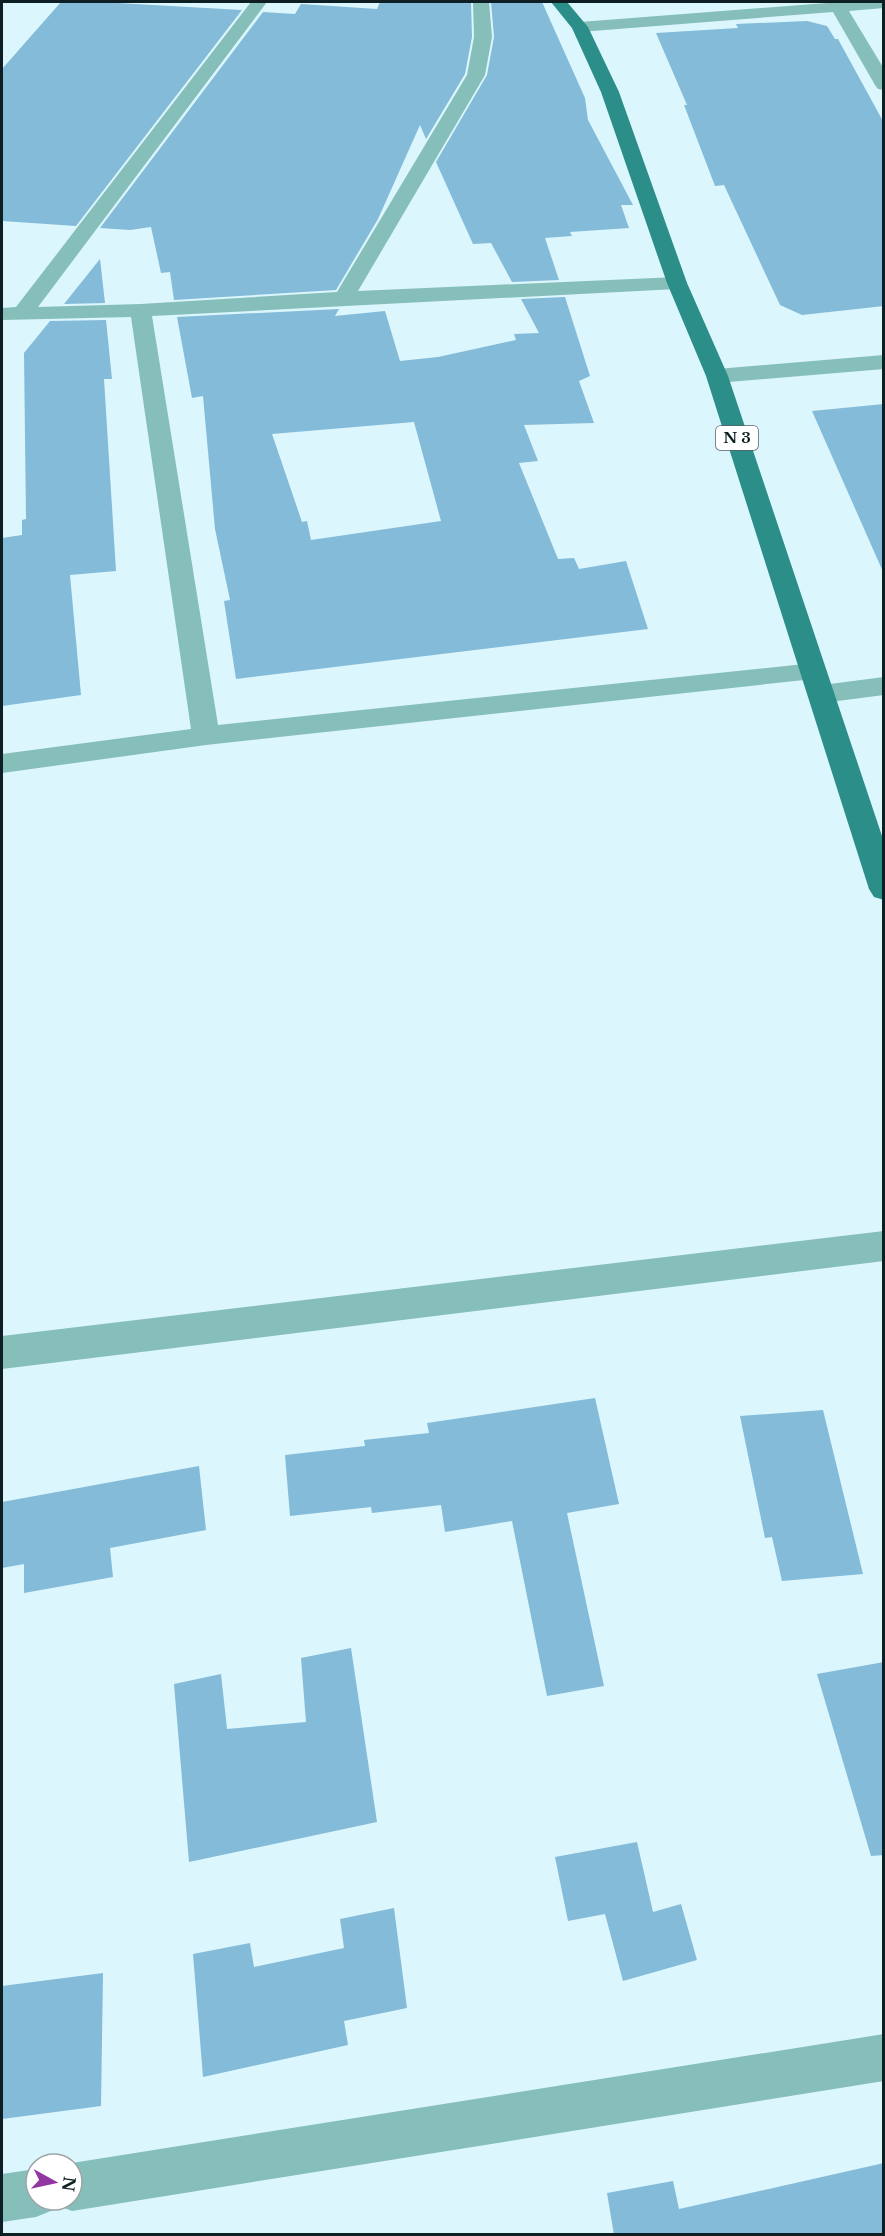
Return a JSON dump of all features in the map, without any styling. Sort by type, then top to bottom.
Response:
[{"type":"main road","name":"N 3","points":[[559,2],[580,27],[610,92],[677,283],[717,376],[884,889]]},
{"type":"street","points":[[23,312],[259,2]]},
{"type":"street","points":[[344,298],[476,75],[483,37],[481,2]]},
{"type":"street","points":[[580,27],[884,3]]},
{"type":"street","points":[[838,7],[884,85]]},
{"type":"street","points":[[2,314],[141,310],[677,283]]},
{"type":"street","points":[[141,310],[206,736]]},
{"type":"street","points":[[717,376],[884,362]]},
{"type":"street","points":[[2,764],[206,736],[818,683],[884,687]]},
{"type":"street","points":[[2,1353],[884,1246]]},
{"type":"street","points":[[84,2185],[884,2057]]},
{"type":"street","points":[[2,2198],[24,2195]]},
{"type":"building","points":[[61,2],[242,10],[76,226],[2,221],[2,69]]},
{"type":"building","points":[[380,2],[471,2],[472,37],[465,74],[426,139],[420,125],[378,219],[336,290],[174,300],[170,272],[161,273],[151,227],[130,230],[100,228],[263,12],[295,14],[301,4],[377,9]]},
{"type":"building","points":[[491,2],[542,2],[585,98],[588,120],[633,205],[621,205],[629,228],[570,232],[572,236],[545,238],[559,280],[512,282],[491,243],[473,244],[436,162],[487,75],[494,37]]},
{"type":"building","points":[[807,21],[827,26],[835,39],[838,39],[884,123],[884,306],[802,315],[780,305],[724,185],[715,186],[684,105],[687,105],[656,33],[738,28],[736,24]]},
{"type":"building","points":[[100,259],[105,303],[64,304]]},
{"type":"building","points":[[565,297],[590,376],[579,381],[594,423],[524,425],[538,461],[519,463],[558,559],[574,558],[579,569],[626,561],[648,629],[236,679],[224,601],[230,600],[215,529],[203,396],[192,398],[177,317],[339,309],[335,316],[385,311],[400,361],[438,357],[516,340],[514,334],[539,333],[521,299]],"holes":[[[414,422],[441,521],[311,540],[307,521],[302,522],[272,434]]]},
{"type":"building","points":[[106,320],[112,379],[104,379],[116,571],[70,575],[81,695],[2,706],[2,538],[22,535],[22,520],[26,519],[24,353],[50,321]]},
{"type":"building","points":[[884,404],[884,574],[812,411]]},
{"type":"building","points":[[595,1398],[619,1504],[567,1513],[604,1686],[547,1696],[512,1521],[445,1532],[441,1505],[372,1513],[371,1507],[290,1516],[285,1455],[365,1446],[364,1440],[429,1433],[427,1423]]},
{"type":"building","points":[[823,1410],[863,1574],[782,1581],[772,1537],[765,1538],[740,1416]]},
{"type":"building","points":[[199,1466],[206,1530],[110,1548],[113,1577],[24,1593],[24,1564],[2,1568],[2,1502]]},
{"type":"building","points":[[351,1648],[377,1822],[189,1862],[174,1684],[221,1674],[227,1729],[306,1722],[301,1658]]},
{"type":"building","points":[[884,1662],[884,1855],[871,1856],[817,1674]]},
{"type":"building","points":[[637,1842],[653,1912],[681,1904],[697,1960],[623,1981],[605,1914],[568,1921],[555,1857]]},
{"type":"building","points":[[394,1908],[407,2008],[344,2021],[348,2045],[203,2077],[193,1954],[250,1943],[254,1967],[344,1948],[340,1919]]},
{"type":"building","points":[[103,1973],[101,2106],[2,2119],[2,1986]]},
{"type":"building","points":[[884,2163],[884,2235],[614,2235],[607,2193],[673,2181],[679,2209]]}]
